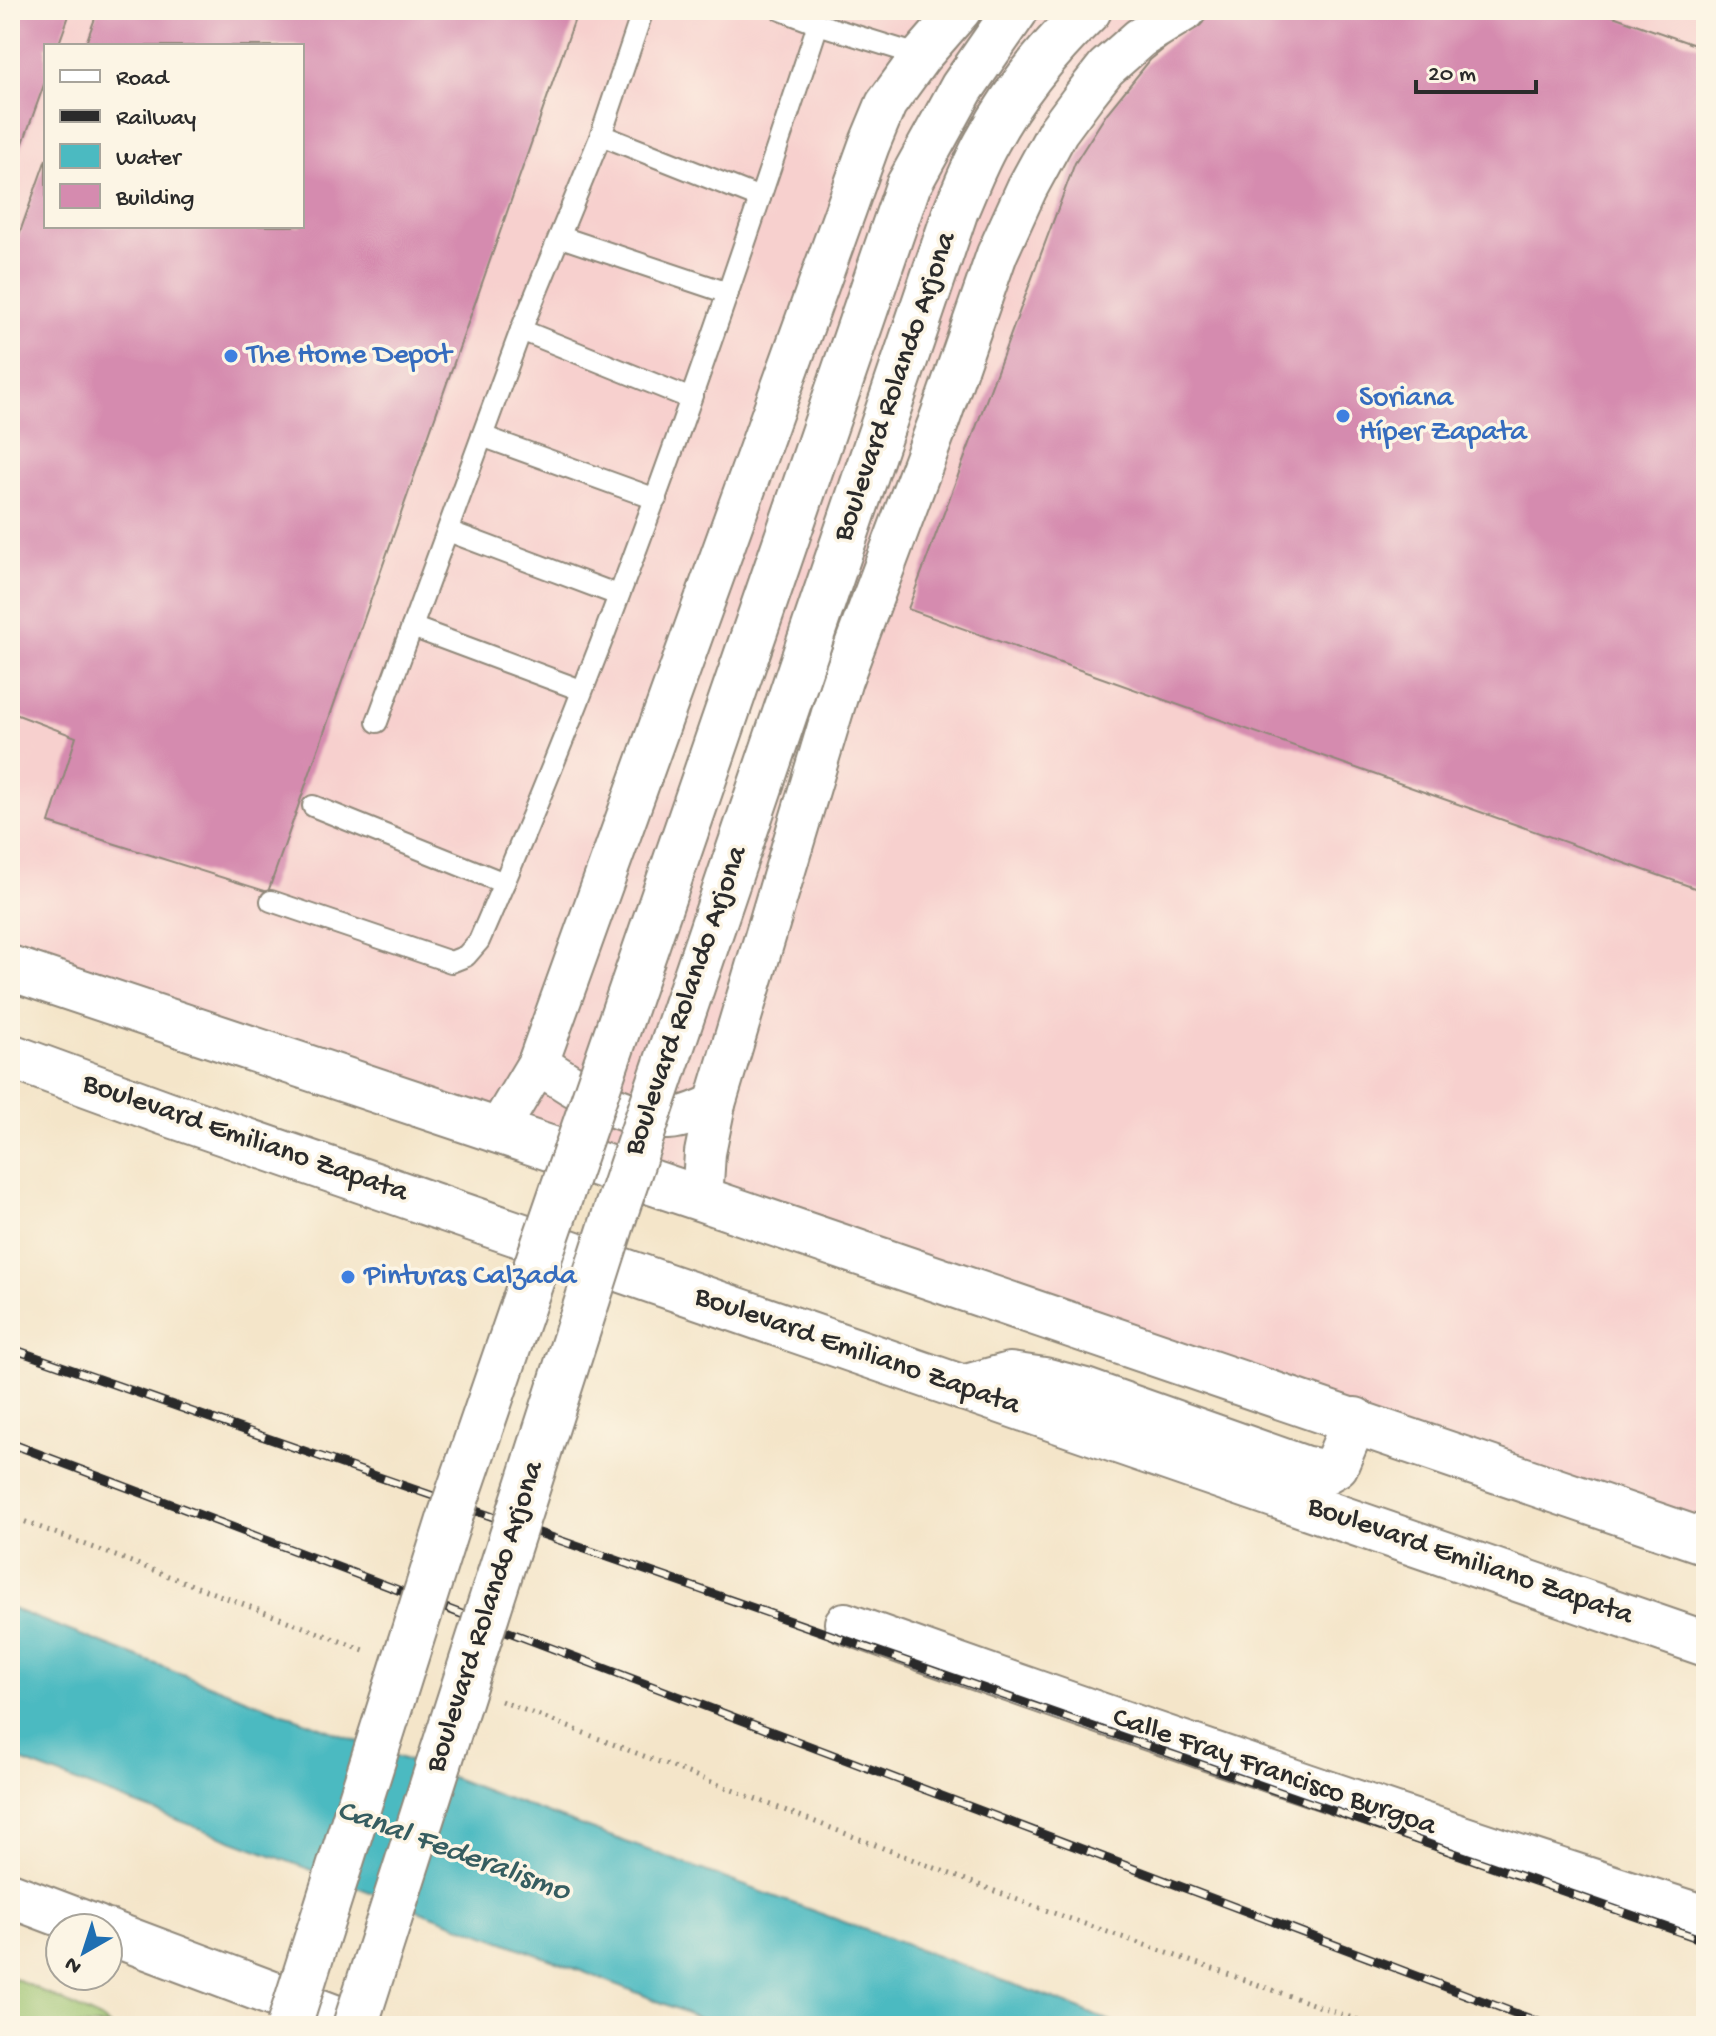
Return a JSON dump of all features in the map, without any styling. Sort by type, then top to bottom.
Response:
[{"type":"main road","name":"Boulevard Rolando Arjona","points":[[289,2026],[451,1514],[908,186],[962,88],[1016,10]]},
{"type":"main road","name":"Boulevard Rolando Arjona","points":[[356,2026],[617,1208],[956,210],[987,142],[1022,88],[1066,32],[1089,10]]},
{"type":"main road","points":[[10,968],[1355,1420],[1706,1542]]},
{"type":"main road","name":"Boulevard Emiliano Zapata","points":[[10,1056],[166,1113],[1706,1644]]},
{"type":"main road","points":[[963,1388],[1010,1375],[1044,1380],[1085,1391],[1303,1468],[1324,1472],[1336,1465],[1355,1420]]},
{"type":"main road","points":[[10,1895],[55,1912]]},
{"type":"main road","points":[[124,1938],[356,2026]]},
{"type":"street","points":[[498,1130],[538,1063],[869,145],[886,104],[921,56],[961,10]]},
{"type":"street","points":[[702,1199],[705,1153],[715,1104],[842,680],[939,421],[997,254],[1027,188],[1058,131],[1084,96],[1106,68],[1140,38],[1186,10]]},
{"type":"street","points":[[538,1063],[570,1085],[609,1104],[656,1119],[689,1115],[715,1104]]},
{"type":"street","name":"Calle Fray Francisco Burgoa","points":[[845,1623],[1485,1845],[1706,1916]]},
{"type":"lane","points":[[377,722],[521,330],[601,135],[643,10]]},
{"type":"lane","points":[[781,10],[921,56]]},
{"type":"lane","points":[[271,901],[451,962],[466,956],[479,941],[549,778],[656,499],[818,24]]},
{"type":"lane","points":[[601,135],[760,198]]},
{"type":"lane","points":[[561,237],[728,293]]},
{"type":"lane","points":[[521,330],[689,398]]},
{"type":"lane","points":[[482,436],[656,499]]},
{"type":"lane","points":[[448,531],[618,595]]},
{"type":"lane","points":[[412,627],[581,690]]},
{"type":"lane","points":[[313,806],[504,883]]},
{"type":"path","points":[[10,1516],[371,1652]]},
{"type":"path","points":[[500,1701],[1031,1905],[1375,2026]]},
{"type":"shaded area","points":[[10,10],[1706,10],[1706,1536],[10,966]]},
{"type":"green space","points":[[10,1976],[101,2019],[110,2026],[10,2026]]},
{"type":"water","name":"Canal Federalismo","points":[[10,1608],[487,1791],[1120,2026],[718,2026],[621,1986],[10,1757]]},
{"type":"building","points":[[10,10],[71,10],[59,44],[44,44],[44,85],[10,179]]},
{"type":"building","points":[[98,10],[578,10],[268,892],[49,823],[76,737],[10,712],[10,260],[44,165],[44,228],[304,228],[304,44],[86,44]]},
{"type":"building","name":"Soriana Híper Zapata","points":[[1219,10],[1596,10],[1706,49],[1706,892],[908,609],[1075,163],[1107,113],[1150,60],[1199,20]]},
{"type":"railway","points":[[10,1348],[1706,1941]]},
{"type":"railway","points":[[10,1443],[1549,2026]]},
{"type":"place","name":"The Home Depot","points":[[231,356]]},
{"type":"place","name":"Soriana Híper Zapata","points":[[1343,416]]},
{"type":"place","name":"Pinturas Calzada","points":[[348,1277]]}]
